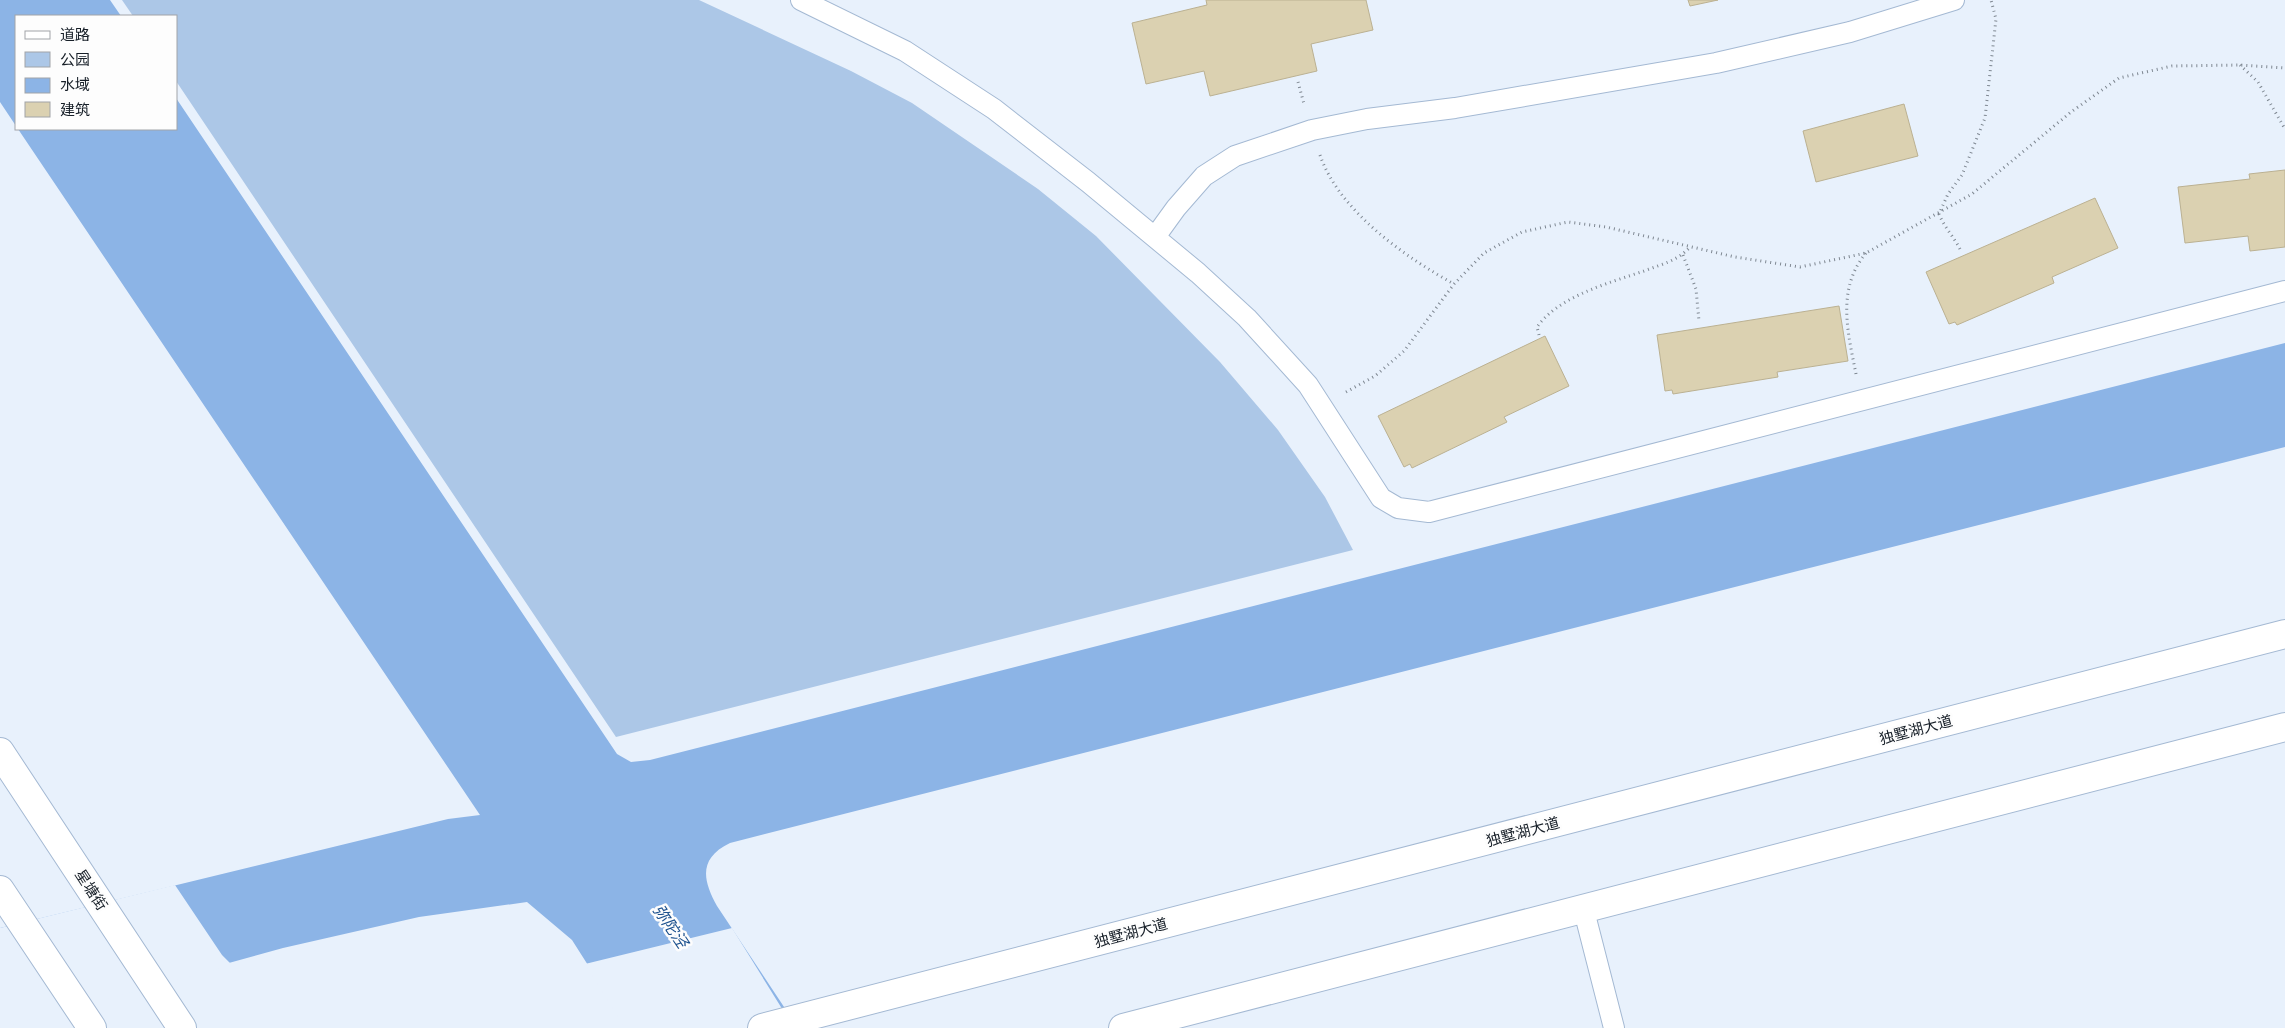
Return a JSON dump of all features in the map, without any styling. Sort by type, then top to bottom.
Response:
[{"type":"main road","name":"独墅湖大道","points":[[762,1028],[2285,634]]},
{"type":"main road","points":[[1123,1028],[1583,907],[2285,727]]},
{"type":"main road","name":"星塘街","points":[[0,752],[182,1028]]},
{"type":"main road","points":[[7,901],[92,1028]]},
{"type":"lane","points":[[801,0],[905,51],[994,109],[1154,237],[1247,318],[1308,386],[1381,498],[1398,508],[1429,512],[2285,291]]},
{"type":"lane","points":[[1154,237],[1204,176],[1235,156],[1312,130],[1367,119],[1455,108],[1716,63],[1850,32],[1954,0]]},
{"type":"lane","points":[[1583,907],[1614,1028]]},
{"type":"path","points":[[1960,249],[1953,235],[1943,224],[1939,214],[1948,194],[1962,175],[1985,118],[1996,19],[1991,0]]},
{"type":"path","points":[[2240,65],[2258,82],[2285,129]]},
{"type":"path","points":[[1320,403],[1375,376],[1404,351],[1454,284],[1484,253],[1522,232],[1568,222],[1606,226],[1735,257],[1800,267],[1866,253],[1972,194],[2071,112],[2119,78],[2172,66],[2240,65],[2285,68]]},
{"type":"path","points":[[1298,82],[1324,168],[1347,202],[1371,225],[1427,269],[1454,284]]},
{"type":"path","points":[[1539,335],[1538,327],[1554,308],[1586,293],[1674,261],[1691,246]]},
{"type":"path","points":[[1861,401],[1845,313],[1850,285],[1858,263],[1866,253]]},
{"type":"path","points":[[1683,255],[1696,289],[1699,321]]},
{"type":"green space","points":[[122,0],[699,0],[851,71],[912,103],[1038,189],[1096,236],[1220,362],[1278,430],[1325,497],[1353,550],[616,737],[178,84],[178,15],[132,15]]},
{"type":"water","points":[[0,0],[110,0],[120,15],[15,15],[15,124],[0,102]]},
{"type":"water","name":"弥陀泾","points":[[178,101],[617,754],[631,762],[650,760],[2285,343],[2285,447],[730,843],[713,855],[708,862],[706,878],[708,887],[717,906],[798,1028],[628,1028],[572,940],[527,902],[419,917],[283,948],[0,1026],[0,928],[448,819],[480,815],[19,130],[178,130]]},
{"type":"pier","points":[[175,885],[222,955],[232,965],[0,1028],[0,928]]},
{"type":"pier","points":[[732,928],[794,1028],[625,1028],[585,964]]},
{"type":"building","points":[[1206,0],[1366,0],[1373,30],[1311,44],[1317,71],[1210,96],[1204,71],[1146,84],[1132,23],[1207,5]]},
{"type":"building","points":[[1688,0],[1718,0],[1690,6]]},
{"type":"building","points":[[1904,104],[1918,156],[1816,182],[1803,131]]},
{"type":"building","points":[[2285,170],[2285,247],[2250,251],[2248,236],[2185,243],[2178,187],[2250,179],[2249,174]]},
{"type":"building","points":[[2095,198],[2118,248],[2052,277],[2054,283],[1957,325],[1955,322],[1949,324],[1926,272]]},
{"type":"building","points":[[1839,306],[1848,361],[1777,372],[1778,377],[1673,394],[1672,390],[1665,391],[1657,335]]},
{"type":"building","points":[[1545,336],[1569,386],[1504,417],[1507,422],[1412,468],[1410,464],[1404,467],[1378,416]]}]
